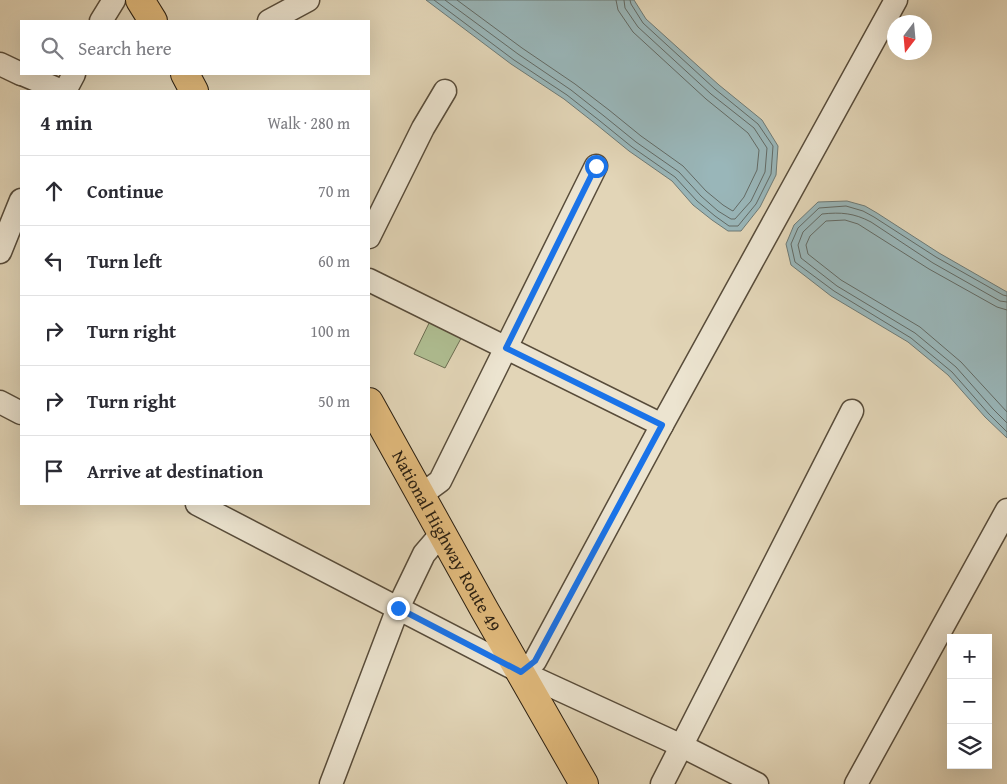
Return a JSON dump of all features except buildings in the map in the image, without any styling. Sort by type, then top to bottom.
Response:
[{"type":"highway","points":[[140,0],[152,20]]},
{"type":"highway","points":[[185,75],[193,90]]},
{"type":"highway","name":"National Highway Route 49","points":[[370,404],[584,784]]},
{"type":"street","points":[[102,20],[114,0]]},
{"type":"street","points":[[271,20],[308,0]]},
{"type":"street","points":[[521,672],[535,661],[662,425],[896,0]]},
{"type":"street","points":[[0,64],[20,74]]},
{"type":"street","points":[[24,75],[61,90]]},
{"type":"street","points":[[65,90],[73,75]]},
{"type":"street","points":[[370,234],[445,91]]},
{"type":"street","points":[[421,495],[440,481],[596,166]]},
{"type":"street","points":[[0,252],[20,202]]},
{"type":"street","points":[[370,280],[662,425]]},
{"type":"street","points":[[0,402],[20,412]]},
{"type":"street","points":[[662,784],[852,411]]},
{"type":"street","points":[[199,505],[521,672],[682,746],[757,784]]},
{"type":"street","points":[[856,784],[1007,510]]},
{"type":"street","points":[[331,784],[398,608],[424,554],[442,533]]},
{"type":"green space","points":[[433,315],[465,331],[445,368],[414,354]]},
{"type":"water","points":[[426,0],[634,0],[646,19],[719,85],[762,120],[778,146],[776,175],[760,207],[741,231],[728,231],[693,205],[672,181],[629,151],[564,99],[511,64]]},
{"type":"water","points":[[847,201],[865,206],[939,253],[1007,292],[1007,438],[985,417],[948,375],[908,342],[831,296],[791,265],[786,244],[794,225],[818,202]]},
{"type":"route","points":[[398,608],[521,672],[535,661],[662,425],[506,348],[596,166]]}]
